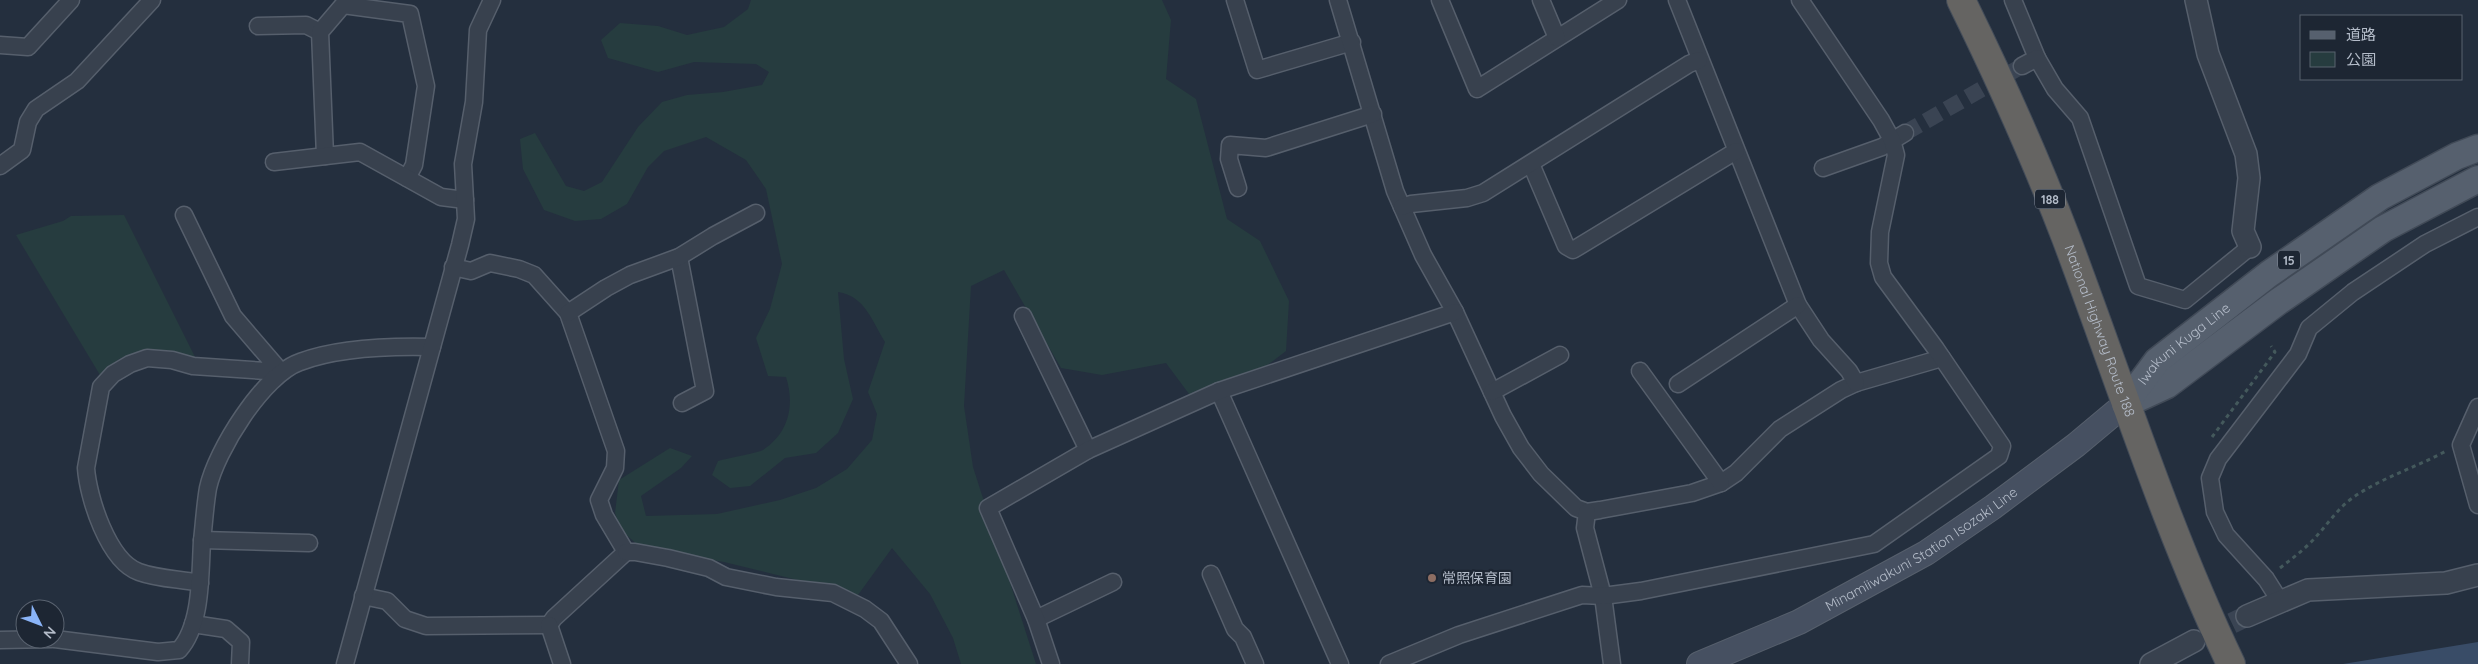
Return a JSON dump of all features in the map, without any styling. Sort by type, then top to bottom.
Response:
[{"type":"highway","name":"National Highway Route 188","points":[[1961,0],[2038,169],[2075,263],[2125,404],[2196,591],[2231,664]]},
{"type":"main road","name":"Iwakuni Kuga Line","points":[[2125,404],[2157,361],[2268,274],[2380,197],[2457,156],[2478,148]]},
{"type":"main road","name":"Iwakuni Kuga Line","points":[[2125,404],[2167,385],[2278,301],[2383,229],[2478,179]]},
{"type":"main road","name":"Minamiiwakuni Station Isozaki Line","points":[[1699,664],[1799,622],[1926,552],[1993,507],[2076,445],[2125,404]]},
{"type":"street","points":[[0,45],[28,47],[71,0]]},
{"type":"street","points":[[0,166],[22,150],[28,122],[36,109],[77,81],[152,0]]},
{"type":"street","points":[[345,664],[466,219],[464,164],[474,102],[478,30],[492,0]]},
{"type":"street","points":[[1235,0],[1257,70],[1352,42]]},
{"type":"street","points":[[1338,0],[1395,191],[1423,255],[1455,312],[1492,392],[1521,448],[1541,474],[1576,508],[1587,512],[1692,493],[1722,483],[1736,473],[1780,429],[1856,383],[1942,358]]},
{"type":"street","points":[[1440,0],[1477,88],[1618,0]]},
{"type":"street","points":[[1541,0],[1557,38]]},
{"type":"street","points":[[1677,0],[1699,60],[1798,306],[1856,383]]},
{"type":"street","points":[[1800,0],[1882,120],[1899,137]]},
{"type":"street","points":[[2013,0],[2029,62],[2080,118],[2138,286],[2185,300],[2250,247],[2242,231],[2249,178],[2246,154],[2208,54],[2196,0]]},
{"type":"street","points":[[324,156],[320,32],[342,5],[410,14],[426,86],[414,165],[407,178]]},
{"type":"street","points":[[258,26],[306,25],[320,32]]},
{"type":"street","points":[[1402,207],[1411,204],[1467,198],[1483,193],[1689,64],[1699,60]]},
{"type":"street","points":[[1238,188],[1229,159],[1230,145],[1266,148],[1373,114]]},
{"type":"street","points":[[1822,168],[1882,147],[1899,137]]},
{"type":"street","points":[[1390,664],[1460,635],[1582,595],[1602,596],[1641,591],[1874,544],[1998,456],[2002,446],[1942,358],[1883,277],[1879,263],[1884,203],[1894,170],[1899,137]]},
{"type":"street","points":[[1531,164],[1566,246],[1573,250],[1736,151]]},
{"type":"street","points":[[274,162],[360,152],[441,197],[465,200]]},
{"type":"street","points":[[568,313],[630,275],[680,257],[712,236],[756,213]]},
{"type":"street","points":[[184,215],[233,316],[281,372]]},
{"type":"street","points":[[2280,601],[2266,579],[2226,534],[2215,512],[2210,478],[2218,459],[2298,354],[2309,328],[2353,292],[2425,244],[2478,217]]},
{"type":"street","points":[[680,257],[706,391],[682,403]]},
{"type":"street","points":[[454,267],[470,271],[490,263],[519,269],[534,275],[568,313],[616,451],[615,468],[599,500],[604,515],[626,552]]},
{"type":"street","points":[[1678,384],[1798,306]]},
{"type":"street","points":[[1051,664],[1036,619],[988,508],[1088,450],[1219,390],[1455,312]]},
{"type":"street","points":[[1023,316],[1088,450]]},
{"type":"street","points":[[65,640],[158,652],[179,650],[188,640],[193,624],[200,583],[202,540],[208,487],[228,440],[259,395],[281,372],[300,362],[353,350],[432,346]]},
{"type":"street","points":[[1492,392],[1560,355]]},
{"type":"street","points":[[200,583],[137,572],[122,560],[106,538],[87,481],[86,468],[101,387],[113,374],[130,364],[148,358],[172,360],[193,366],[281,372]]},
{"type":"street","points":[[1640,371],[1722,483]]},
{"type":"street","points":[[1219,390],[1340,664]]},
{"type":"street","points":[[2478,407],[2461,445],[2478,505]]},
{"type":"street","points":[[1587,512],[1586,528],[1602,596],[1612,664]]},
{"type":"street","points":[[202,540],[309,542]]},
{"type":"street","points":[[549,625],[554,618],[626,552],[636,552],[709,568],[726,576],[776,587],[833,593],[865,610],[880,621],[909,664]]},
{"type":"street","points":[[1211,574],[1235,629],[1244,638],[1255,664]]},
{"type":"street","points":[[2247,616],[2308,590],[2446,583],[2478,575]]},
{"type":"street","points":[[1036,619],[1114,582]]},
{"type":"street","points":[[363,596],[388,601],[405,619],[426,626],[549,625]]},
{"type":"street","points":[[193,624],[226,629],[241,642],[240,664]]},
{"type":"street","points":[[549,625],[562,664]]},
{"type":"street","points":[[0,640],[15,640]]},
{"type":"street","points":[[2151,664],[2194,641]]},
{"type":"path","points":[[2276,572],[2310,544],[2331,518],[2350,500],[2379,482],[2461,445]]},
{"type":"green space","points":[[751,0],[1162,0],[1171,20],[1166,79],[1196,99],[1227,219],[1260,241],[1289,301],[1286,351],[1257,373],[1192,398],[1166,363],[1102,375],[1061,368],[1004,270],[971,286],[964,406],[973,467],[1036,664],[961,664],[953,638],[930,594],[892,548],[858,595],[724,562],[641,548],[621,530],[615,513],[619,480],[670,448],[692,456],[681,468],[641,496],[646,516],[717,514],[780,500],[816,488],[847,469],[872,440],[877,414],[868,392],[885,342],[872,318],[861,304],[847,294],[838,292],[844,359],[853,399],[838,433],[816,453],[785,458],[750,486],[730,488],[712,475],[718,461],[763,450],[772,443],[784,427],[790,408],[789,387],[786,377],[768,376],[756,338],[770,309],[782,264],[766,189],[746,160],[706,137],[664,151],[648,167],[627,204],[601,219],[575,221],[544,210],[523,169],[520,139],[535,133],[566,186],[584,191],[602,182],[638,127],[662,102],[687,95],[723,92],[762,85],[769,72],[756,64],[694,62],[658,72],[608,58],[601,40],[620,23],[658,26],[687,35],[724,27],[748,9]]},
{"type":"green space","points":[[124,215],[196,359],[148,352],[119,359],[100,375],[16,235],[63,221],[71,216]]},
{"type":"water","points":[[2478,642],[2478,664],[2343,664]]},
{"type":"tunnel","points":[[1905,133],[2022,66]]},
{"type":"tunnel","points":[[2203,637],[2247,616]]},
{"type":"place","name":"常照保育園","points":[[1432,578]]}]
